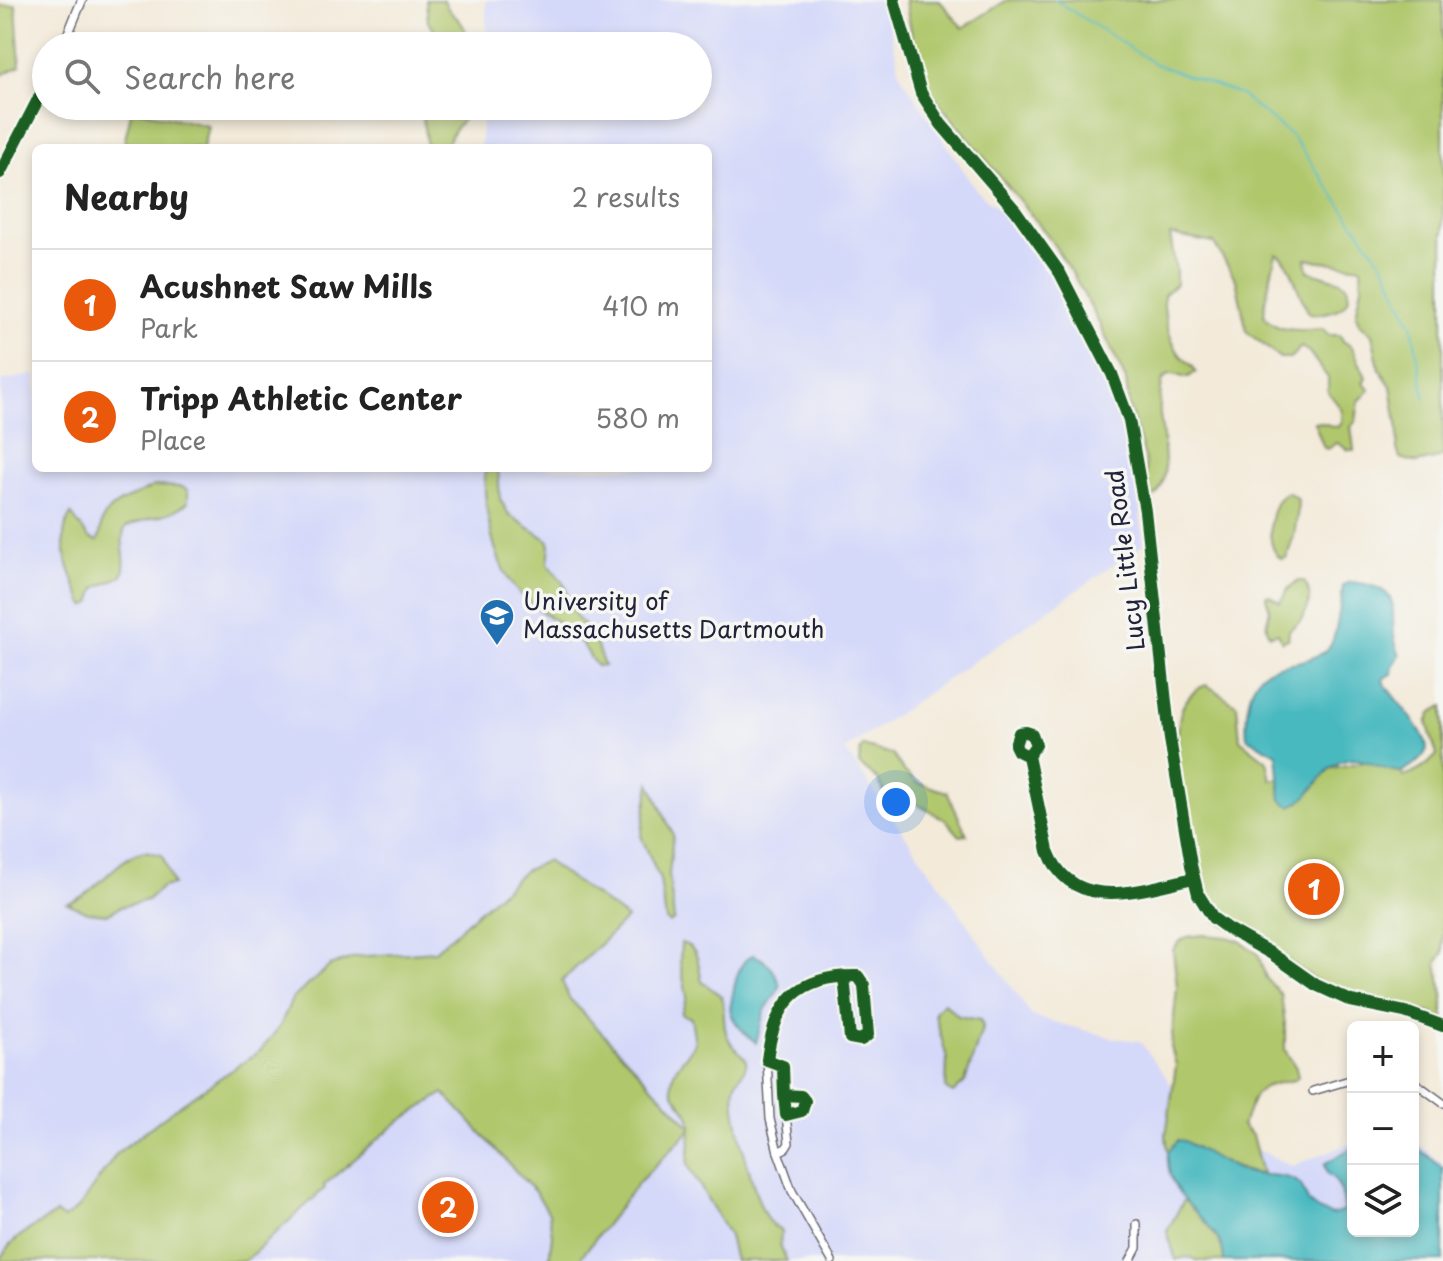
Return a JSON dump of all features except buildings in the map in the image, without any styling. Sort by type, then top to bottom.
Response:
[{"type":"street","points":[[69,32],[82,0]]},
{"type":"street","name":"Lucy Little Road","points":[[894,0],[921,93],[941,124],[1016,211],[1060,273],[1112,374],[1129,420],[1145,511],[1170,739],[1198,894],[1213,918],[1316,985],[1351,1001],[1405,1012],[1443,1026]]},
{"type":"street","points":[[0,173],[32,111]]},
{"type":"street","points":[[1028,756],[1048,851],[1065,878],[1086,890],[1110,894],[1194,878]]},
{"type":"street","points":[[832,1261],[792,1191],[778,1152],[770,1119],[767,1060],[776,1020],[789,998],[809,984],[844,976],[858,976],[864,985],[868,1035],[865,1040],[854,1040],[848,1033],[844,976]]},
{"type":"street","points":[[767,1060],[783,1066],[789,1143],[778,1152]]},
{"type":"street","points":[[1313,1091],[1347,1081]]},
{"type":"street","points":[[1419,1085],[1443,1103]]},
{"type":"street","points":[[784,1095],[801,1096],[805,1101],[802,1111],[786,1115]]},
{"type":"street","points":[[1130,1261],[1137,1248],[1137,1224]]},
{"type":"shaded area","name":"University of Massachusetts Dartmouth","points":[[486,0],[884,0],[900,74],[977,191],[1027,233],[1054,272],[1121,406],[1135,475],[1144,544],[845,750],[1032,1016],[1113,1038],[1140,1041],[1197,1121],[1292,1166],[1347,1144],[1347,1237],[1419,1237],[1419,1144],[1443,1164],[1443,1261],[0,1261],[1,381],[32,375],[32,472],[712,472],[712,144],[480,144],[482,120],[712,120],[712,32],[486,32]]},
{"type":"green space","points":[[426,0],[444,0],[466,32],[437,32],[428,22]]},
{"type":"green space","points":[[905,0],[939,0],[963,28],[1007,0],[1443,0],[1443,457],[1417,463],[1400,458],[1391,386],[1379,368],[1372,334],[1359,323],[1356,315],[1362,286],[1361,267],[1306,259],[1308,271],[1341,281],[1347,286],[1349,295],[1346,304],[1337,310],[1310,314],[1291,270],[1276,254],[1265,301],[1264,317],[1277,326],[1291,330],[1323,329],[1328,335],[1340,335],[1352,347],[1366,377],[1363,383],[1370,390],[1359,401],[1356,421],[1351,426],[1354,450],[1337,443],[1328,449],[1324,448],[1314,422],[1339,427],[1342,410],[1328,392],[1328,378],[1309,352],[1301,347],[1290,358],[1280,358],[1247,332],[1236,280],[1214,243],[1170,235],[1176,284],[1164,295],[1166,320],[1178,352],[1196,372],[1187,378],[1171,374],[1162,382],[1160,410],[1164,471],[1158,492],[1151,499],[1147,491],[1145,457],[1129,407],[1126,380],[1100,325],[1073,274],[1046,233],[931,93],[917,60]]},
{"type":"green space","points":[[16,5],[20,66],[0,76],[0,6]]},
{"type":"green space","points":[[129,120],[181,120],[208,126],[204,144],[124,144]]},
{"type":"green space","points":[[423,120],[463,120],[448,144],[426,144]]},
{"type":"green space","points":[[485,472],[498,472],[500,499],[509,515],[548,540],[548,563],[565,586],[577,618],[592,633],[604,666],[597,666],[582,644],[521,595],[511,583],[497,553],[486,500]]},
{"type":"green space","points":[[154,486],[182,487],[188,490],[188,502],[174,511],[125,528],[122,576],[96,588],[91,603],[85,606],[64,549],[66,525],[71,514],[89,538],[97,541],[108,511]]},
{"type":"green space","points":[[1288,492],[1298,500],[1297,514],[1291,544],[1286,558],[1282,559],[1272,545],[1270,524],[1276,504]]},
{"type":"green space","points":[[1298,581],[1303,581],[1307,587],[1308,608],[1289,630],[1288,639],[1282,641],[1278,633],[1270,635],[1268,630],[1266,596],[1280,602],[1287,590]]},
{"type":"green space","points":[[1207,685],[1237,705],[1240,740],[1267,761],[1271,780],[1399,755],[1403,777],[1412,774],[1437,755],[1427,722],[1431,713],[1443,706],[1443,953],[1437,963],[1443,995],[1443,1021],[1432,1013],[1323,985],[1256,938],[1250,938],[1217,920],[1209,911],[1189,844],[1178,758],[1181,711],[1193,693]]},
{"type":"green space","points":[[863,746],[892,754],[918,783],[947,792],[967,835],[960,836],[947,821],[915,803],[890,804],[878,780],[859,764]]},
{"type":"green space","points":[[650,783],[673,835],[669,874],[674,920],[669,923],[660,880],[641,836]]},
{"type":"green space","points":[[145,851],[162,855],[173,885],[162,887],[147,900],[107,914],[88,912],[67,903],[88,892],[124,861]]},
{"type":"green space","points":[[546,861],[627,918],[562,981],[569,998],[691,1127],[689,1115],[672,1088],[676,1070],[695,1042],[691,1018],[681,1014],[687,997],[680,962],[681,943],[695,953],[702,982],[722,996],[727,1037],[746,1059],[736,1083],[734,1098],[745,1154],[767,1219],[781,1230],[780,1246],[787,1261],[735,1261],[729,1236],[688,1165],[691,1129],[639,1182],[578,1261],[549,1261],[552,1235],[549,1213],[536,1193],[444,1093],[396,1124],[324,1185],[325,1188],[245,1261],[0,1261],[10,1245],[24,1233],[56,1213],[64,1219],[80,1206],[117,1153],[177,1107],[261,1050],[280,1026],[292,999],[330,966],[355,957],[435,951],[524,871]]},
{"type":"green space","points":[[1203,935],[1240,941],[1258,954],[1266,978],[1281,995],[1285,1050],[1298,1077],[1257,1092],[1242,1126],[1252,1135],[1262,1174],[1231,1165],[1178,1141],[1168,1152],[1166,1136],[1176,1065],[1171,1047],[1177,987],[1173,950],[1187,937]]},
{"type":"green space","points":[[944,1003],[958,1016],[980,1020],[983,1026],[965,1082],[953,1093],[946,1089],[947,1058],[935,1015]]},
{"type":"green space","points":[[1184,1200],[1216,1236],[1224,1261],[1197,1261],[1187,1257],[1176,1260],[1167,1231]]},
{"type":"water","points":[[1350,582],[1370,585],[1390,598],[1395,641],[1400,655],[1392,674],[1383,681],[1418,727],[1427,745],[1426,751],[1419,761],[1401,772],[1354,759],[1338,763],[1306,797],[1290,806],[1281,800],[1277,754],[1247,738],[1249,700],[1256,682],[1268,670],[1309,659],[1328,648],[1337,626],[1343,586]]},
{"type":"water","points":[[753,955],[771,967],[780,987],[764,1012],[756,1043],[736,1023],[730,1008],[739,970]]},
{"type":"water","points":[[1178,1140],[1184,1141],[1245,1172],[1294,1180],[1314,1207],[1333,1215],[1344,1211],[1343,1201],[1338,1185],[1328,1174],[1325,1164],[1347,1151],[1347,1237],[1419,1237],[1419,1149],[1443,1168],[1443,1261],[1224,1261],[1222,1247],[1215,1234],[1175,1186],[1169,1170],[1168,1152]]},
{"type":"waterway","points":[[1055,0],[1155,64],[1241,95],[1292,136],[1385,267],[1412,325],[1425,399]]},
{"type":"cycle path","points":[[894,0],[921,93],[941,124],[1016,211],[1060,273],[1112,374],[1129,420],[1145,511],[1170,739],[1198,894],[1213,918],[1316,985],[1351,1001],[1405,1012],[1443,1026]]},
{"type":"cycle path","points":[[0,173],[32,111]]},
{"type":"cycle path","points":[[1028,756],[1036,745],[1032,734],[1019,733],[1015,745],[1018,751],[1028,756],[1048,851],[1059,871],[1074,884],[1092,891],[1111,893],[1153,888],[1194,878]]},
{"type":"cycle path","points":[[784,1095],[786,1115],[802,1111],[805,1101],[801,1096],[784,1095],[783,1066],[767,1060],[770,1040],[783,1008],[805,987],[837,977],[858,976],[864,985],[868,1035],[861,1040],[850,1038],[844,976]]},
{"type":"place","name":"University of Massachusetts Dartmouth","points":[[497,647]]},
{"type":"place","name":"Acushnet Saw Mills","points":[[1314,889]]},
{"type":"place","name":"Tripp Athletic Center","points":[[448,1207]]}]
